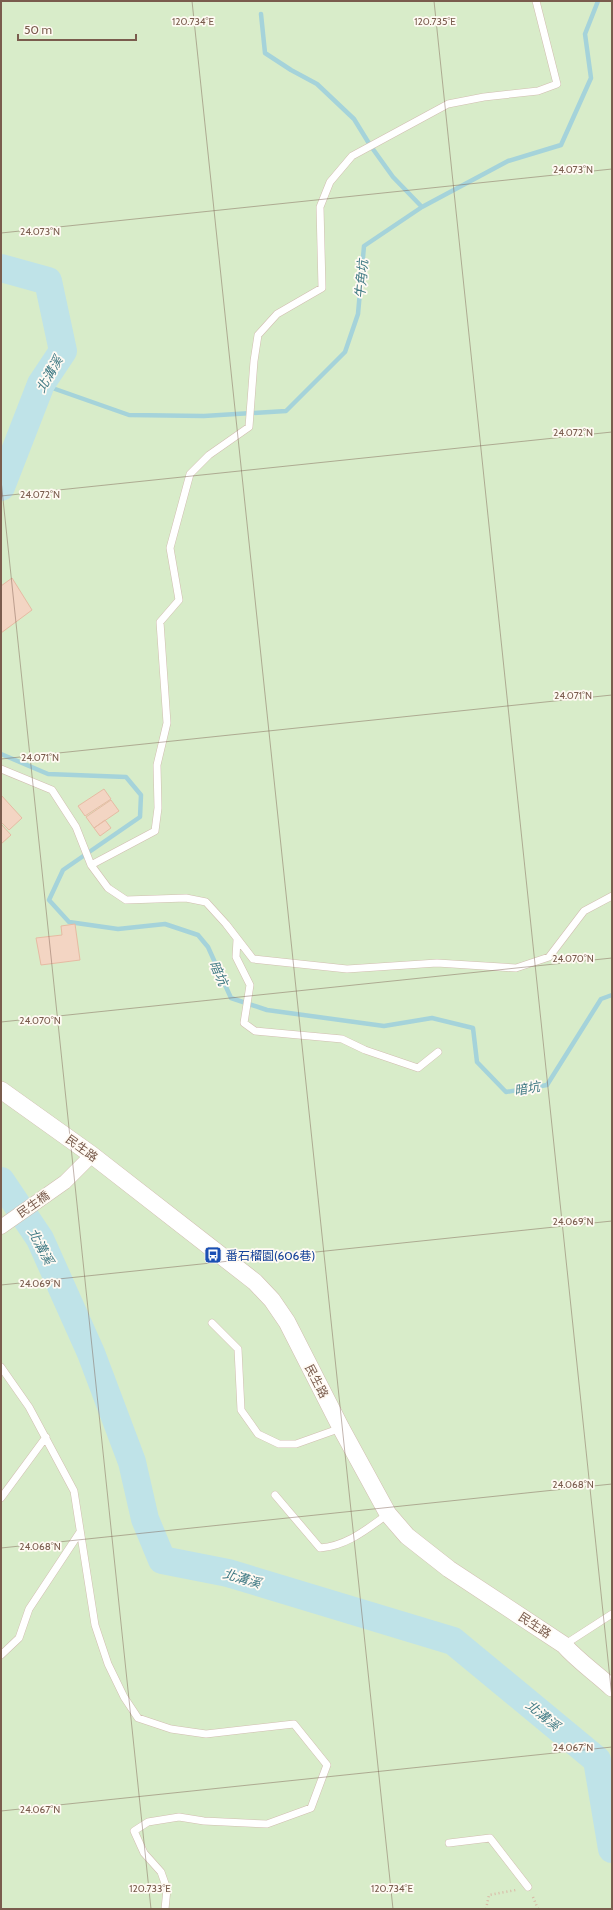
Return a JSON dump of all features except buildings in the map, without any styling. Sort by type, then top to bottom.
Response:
[{"type":"street","name":"民生路","points":[[1,1090],[92,1155],[255,1282],[272,1300],[286,1322],[388,1514],[407,1536],[449,1569],[564,1645],[574,1656],[593,1670],[612,1688]]},
{"type":"street","name":"民生橋","points":[[1,1227],[65,1182],[92,1155]]},
{"type":"lane","points":[[92,865],[155,831],[158,808],[156,765],[166,722],[160,622],[179,600],[170,548],[190,474],[209,454],[249,427],[258,336],[277,314],[322,288],[320,208],[330,182],[352,156],[448,104],[484,97],[538,91],[557,84],[536,1]]},
{"type":"lane","points":[[1,769],[52,790],[76,827],[92,865],[108,888],[126,900],[186,898],[206,902],[226,924],[253,959],[347,969],[437,963],[516,968],[549,957],[584,911],[612,896]]},
{"type":"lane","points":[[238,940],[236,957],[250,985],[244,1023],[255,1032],[342,1039],[365,1050],[418,1068],[438,1052]]},
{"type":"lane","points":[[212,1323],[238,1349],[241,1410],[258,1434],[279,1444],[296,1444],[341,1428]]},
{"type":"lane","points":[[1,1366],[29,1407],[74,1491],[94,1625],[108,1664],[124,1697],[138,1718],[171,1729],[206,1734],[294,1724],[327,1765],[311,1808],[267,1824],[204,1821],[179,1817],[148,1822],[134,1831],[144,1853],[161,1872],[167,1889],[165,1909]]},
{"type":"lane","points":[[1,1498],[46,1437]]},
{"type":"lane","points":[[275,1495],[320,1548],[335,1547],[351,1539],[388,1514]]},
{"type":"lane","points":[[1,1655],[19,1638],[29,1609],[80,1532]]},
{"type":"lane","points":[[564,1645],[612,1614]]},
{"type":"lane","points":[[449,1844],[490,1838],[528,1888]]},
{"type":"path","points":[[486,1909],[489,1895],[528,1888],[538,1909]]},
{"type":"green space","points":[[1,1],[612,1],[612,1909],[1,1909]]},
{"type":"waterway","name":"牛角坑","points":[[41,384],[129,415],[204,416],[286,411],[345,352],[358,314],[364,246],[422,207],[508,161],[561,145],[591,78],[585,34],[598,1]]},
{"type":"waterway","points":[[261,14],[265,53],[291,70],[317,84],[354,119],[370,145],[393,177],[422,207]]},
{"type":"waterway","name":"北溝溪","points":[[1,268],[48,281],[63,351],[41,384],[1,487]]},
{"type":"waterway","name":"暗坑","points":[[1,754],[48,774],[126,777],[141,795],[140,817],[63,870],[49,900],[69,922],[118,929],[165,924],[198,935],[208,947],[231,998],[267,1010],[384,1026],[432,1018],[473,1028],[477,1062],[506,1092],[547,1085],[601,999],[612,995]]},
{"type":"waterway","name":"北溝溪","points":[[1,1181],[40,1239],[91,1353],[132,1462],[145,1519],[162,1560],[228,1573],[453,1641],[597,1760],[612,1849]]},
{"type":"place","name":"番石榴園(606巷)","points":[[213,1255]]}]
